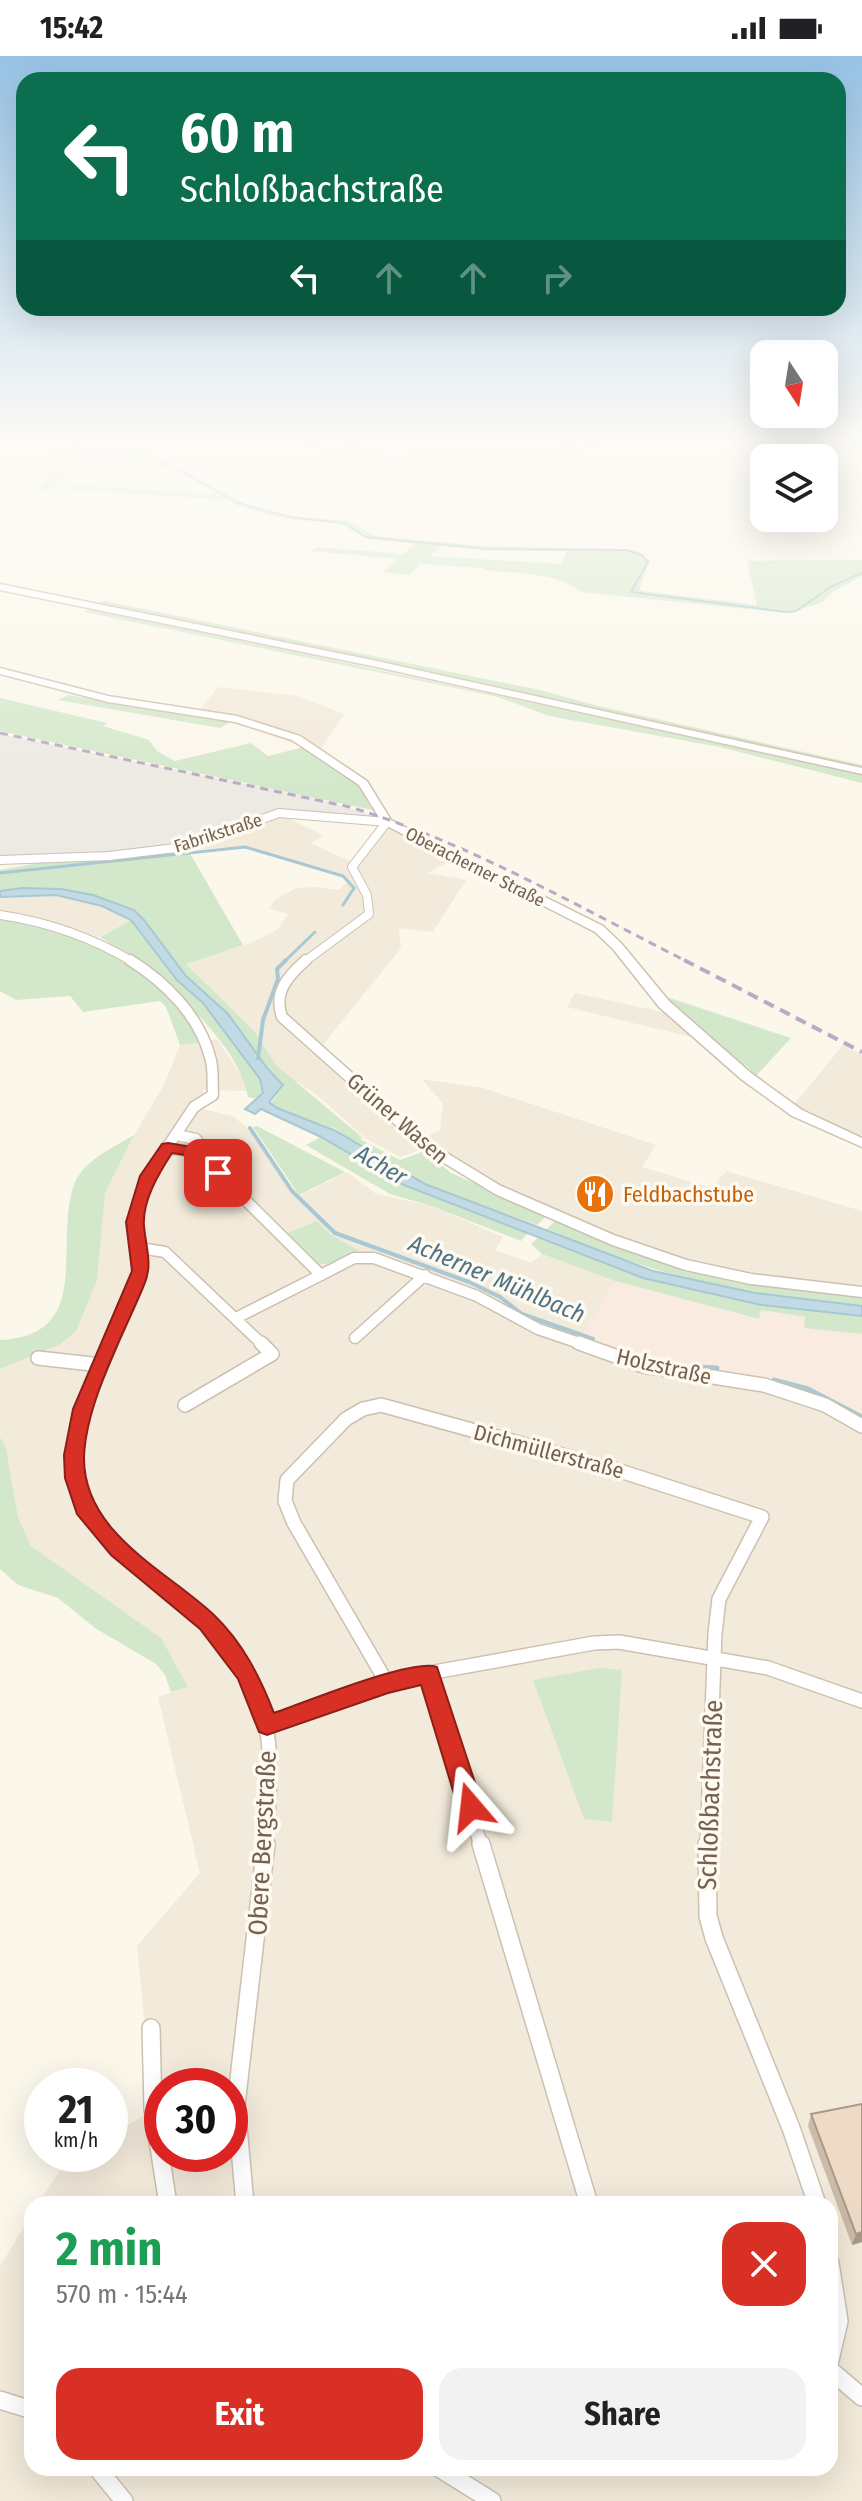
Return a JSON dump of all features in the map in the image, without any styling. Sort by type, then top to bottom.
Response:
[{"type":"street","points":[[0,587],[372,663],[862,771]]},
{"type":"street","name":"Oberacherner Straße","points":[[0,671],[93,696],[237,719],[282,732],[311,746],[355,775],[372,795],[387,822],[599,929],[617,946],[664,1004],[746,1076],[797,1113],[862,1143]]},
{"type":"street","name":"Fabrikstraße","points":[[0,860],[109,856],[184,847],[279,813],[387,822]]},
{"type":"street","name":"Grüner Wasen","points":[[387,822],[352,867],[371,907],[369,914],[307,961],[283,984],[277,1001],[282,1017],[429,1148],[449,1164],[484,1184],[595,1235],[688,1266],[773,1282],[862,1292]]},
{"type":"street","name":"Obere Bergstraße","points":[[0,915],[33,919],[97,940],[136,965],[190,1012],[206,1039],[216,1072],[213,1095],[194,1107],[148,1176],[135,1222],[141,1271],[83,1409],[74,1455],[75,1478],[84,1509],[119,1549],[208,1623],[248,1675],[267,1725],[271,1771],[266,1851],[236,2105],[244,2196]]},
{"type":"street","points":[[177,1135],[196,1139],[200,1145],[197,1152]]},
{"type":"street","points":[[168,1148],[197,1152],[321,1275]]},
{"type":"street","points":[[140,1248],[165,1252],[272,1354],[185,1405]]},
{"type":"street","name":"Holzstraße","points":[[236,1318],[365,1256],[425,1275],[477,1296],[538,1329],[643,1366],[764,1385],[825,1405],[862,1426]]},
{"type":"street","points":[[355,1338],[425,1275]]},
{"type":"street","points":[[38,1358],[101,1365]]},
{"type":"street","name":"Dichmüllerstraße","points":[[387,1683],[294,1523],[285,1501],[287,1480],[346,1419],[363,1409],[381,1405],[522,1446],[663,1481],[762,1517],[719,1599],[715,1657]]},
{"type":"street","points":[[267,1725],[387,1683],[594,1643],[619,1642],[715,1657],[784,1673],[862,1701]]},
{"type":"street","name":"Schloßbachstraße","points":[[715,1657],[707,1858],[708,1916],[814,2196]]},
{"type":"street","points":[[429,1673],[587,2196]]},
{"type":"street","points":[[151,2028],[153,2109],[167,2196]]},
{"type":"street","points":[[838,2377],[862,2397]]},
{"type":"street","points":[[0,2400],[24,2408]]},
{"type":"street","points":[[104,2476],[124,2501]]},
{"type":"street","points":[[452,2476],[492,2501]]},
{"type":"shaded area","points":[[218,687],[297,696],[344,714],[321,749],[304,747],[241,725],[195,716]]},
{"type":"shaded area","points":[[0,734],[314,798],[372,815],[369,822],[286,817],[188,850],[0,857]]},
{"type":"shaded area","points":[[286,817],[324,836],[310,843],[352,862],[380,827],[392,829],[455,858],[428,873],[466,880],[433,932],[399,928],[401,948],[322,1046],[423,1138],[440,1130],[443,1104],[422,1079],[483,1088],[656,1145],[642,1167],[712,1188],[726,1171],[862,1211],[862,1289],[692,1264],[595,1233],[480,1178],[431,1146],[400,1157],[365,1138],[316,1094],[289,1077],[276,1065],[254,1031],[185,963],[251,943],[278,929],[288,914],[269,908],[276,899],[296,888],[339,890],[349,880],[330,870],[244,846],[188,850]]},
{"type":"shaded area","points":[[56,895],[102,906],[131,920],[91,941],[0,918],[0,897]]},
{"type":"shaded area","points":[[575,993],[667,1013],[695,1038],[567,1007]]},
{"type":"shaded area","points":[[217,1039],[245,1081],[247,1091],[204,1090],[202,1098],[191,1106],[232,1116],[248,1128],[297,1197],[347,1172],[376,1194],[431,1206],[503,1237],[495,1250],[531,1263],[542,1254],[615,1281],[576,1349],[644,1374],[765,1393],[829,1413],[862,1432],[862,2501],[0,2501],[0,2266],[24,2227],[24,2476],[838,2476],[838,2196],[43,2196],[59,2172],[128,2172],[128,2125],[144,2115],[144,2172],[248,2172],[248,2068],[149,2068],[137,1946],[200,1873],[158,1697],[187,1687],[160,1638],[31,1546],[18,1517],[6,1448],[0,1437],[0,1369],[59,1345],[100,1227],[105,1193],[164,1085],[180,1045]]},
{"type":"shaded area","points":[[843,1045],[862,1055],[862,1136],[792,1107]]},
{"type":"shaded area","points":[[615,1281],[758,1319],[761,1310],[805,1317],[804,1328],[862,1334],[862,1414],[812,1388],[775,1377],[773,1383],[636,1359],[580,1340]]},
{"type":"green space","points":[[397,559],[481,559],[561,564],[563,559],[647,559],[642,591],[757,605],[747,561],[862,560],[862,576],[834,591],[821,603],[785,613],[582,592],[546,577],[484,568],[420,564],[409,575],[383,572]]},
{"type":"green space","points":[[104,601],[540,690],[598,706],[862,765],[862,768],[97,604]]},
{"type":"green space","points":[[91,608],[862,774],[862,783],[720,747],[549,716],[498,697],[85,612]]},
{"type":"green space","points":[[68,695],[230,722],[220,728],[58,700]]},
{"type":"green space","points":[[0,698],[107,723],[103,726],[149,740],[157,751],[175,761],[251,743],[268,756],[304,747],[359,786],[372,810],[0,731]]},
{"type":"green space","points":[[188,850],[243,945],[186,964],[254,1031],[276,1065],[363,1138],[360,1139],[400,1160],[425,1151],[451,1173],[547,1215],[537,1225],[425,1184],[364,1150],[338,1130],[277,1108],[271,1103],[284,1085],[267,1068],[228,1014],[186,976],[134,910],[93,895],[61,889],[0,891],[0,870],[49,861]]},
{"type":"green space","points":[[0,918],[62,932],[116,956],[163,992],[202,1042],[180,1045],[166,1007],[160,1001],[83,1012],[70,996],[16,1000],[0,991]]},
{"type":"green space","points":[[131,920],[177,980],[203,1003],[260,1079],[264,1088],[258,1099],[248,1097],[240,1073],[227,1050],[189,1006],[143,967],[100,937]]},
{"type":"green space","points":[[661,995],[791,1038],[756,1076],[747,1066],[730,1057]]},
{"type":"green space","points":[[257,1126],[345,1172],[299,1195],[253,1127]]},
{"type":"green space","points":[[134,1135],[105,1193],[97,1280],[76,1331],[59,1345],[0,1369],[0,1340],[30,1334],[49,1322],[60,1305],[65,1284],[69,1209],[78,1176],[100,1156]]},
{"type":"green space","points":[[321,1137],[404,1185],[530,1231],[521,1241],[431,1206],[390,1194],[306,1145]]},
{"type":"green space","points":[[556,1220],[639,1253],[717,1277],[862,1296],[862,1306],[699,1283],[592,1249],[547,1229]]},
{"type":"green space","points":[[317,1221],[331,1235],[358,1250],[332,1264],[319,1264],[288,1233]]},
{"type":"green space","points":[[540,1236],[593,1259],[761,1305],[862,1316],[862,1334],[804,1328],[805,1317],[761,1310],[759,1319],[615,1281],[542,1254],[531,1244]]},
{"type":"green space","points":[[0,1437],[6,1448],[18,1517],[31,1546],[161,1638],[188,1687],[171,1692],[165,1675],[156,1664],[95,1628],[58,1598],[18,1585],[0,1569]]},
{"type":"green space","points":[[600,1668],[622,1670],[612,1822],[584,1819],[533,1680]]},
{"type":"water","name":"Acher","points":[[61,889],[93,895],[134,910],[186,976],[228,1014],[283,1085],[269,1102],[336,1131],[425,1184],[653,1271],[755,1293],[862,1306],[862,1316],[761,1305],[643,1278],[404,1185],[321,1137],[261,1109],[255,1114],[245,1109],[263,1093],[260,1079],[203,1003],[177,980],[131,920],[102,906],[56,895],[0,897],[0,891]]},
{"type":"building","points":[[862,2104],[862,2232],[856,2234],[811,2114]]},
{"type":"waterway","points":[[646,559],[648,562],[631,592],[787,612],[796,611],[832,586],[862,573]]},
{"type":"waterway","points":[[0,873],[245,847],[343,876],[354,888],[343,905]]},
{"type":"waterway","points":[[284,962],[315,932]]},
{"type":"waterway","points":[[258,1058],[263,1020],[278,979],[277,969],[284,962]]},
{"type":"waterway","name":"Acherner Mühlbach","points":[[250,1128],[292,1191],[335,1233],[469,1282],[500,1297],[522,1314],[593,1339]]},
{"type":"waterway","name":"Acherner Mühlbach","points":[[698,1367],[717,1368]]},
{"type":"waterway","name":"Acherner Mühlbach","points":[[774,1380],[808,1389],[862,1417]]},
{"type":"railway","points":[[0,733],[350,807],[480,857],[688,962]]},
{"type":"railway","points":[[684,960],[862,1052]]},
{"type":"place","name":"Feldbachstube","points":[[595,1194]]},
{"type":"route","points":[[218,1173],[197,1152],[168,1148],[148,1176],[135,1222],[141,1271],[83,1409],[78,1432],[74,1455],[75,1478],[84,1509],[119,1549],[208,1623],[248,1675],[267,1725],[387,1683],[429,1673],[471,1807]]}]
